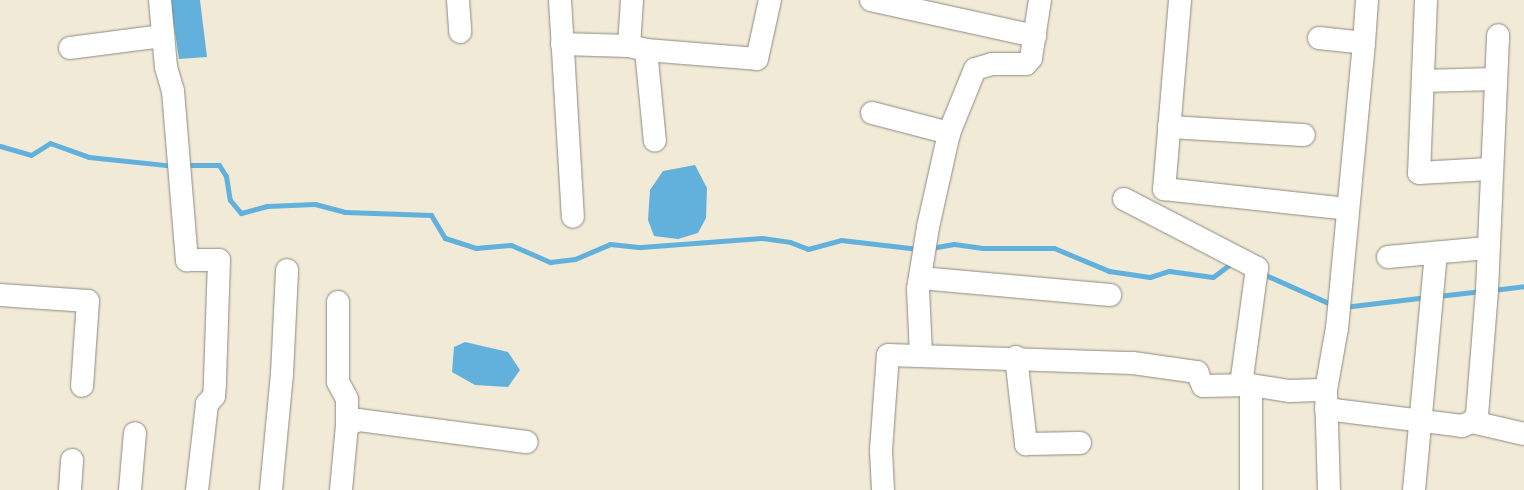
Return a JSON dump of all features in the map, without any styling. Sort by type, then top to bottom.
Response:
[{"type":"street","points":[[160,0],[166,67],[173,91],[187,260],[219,260],[214,396],[207,404],[197,490]]},
{"type":"street","points":[[458,0],[460,32]]},
{"type":"street","points":[[560,0],[573,217]]},
{"type":"street","points":[[632,0],[638,48],[655,141]]},
{"type":"street","points":[[562,44],[638,48],[758,59],[770,0]]},
{"type":"street","points":[[871,0],[1035,36]]},
{"type":"street","points":[[921,355],[920,278],[928,227],[949,133],[975,69],[992,64],[1026,64],[1035,36],[1040,0]]},
{"type":"street","points":[[1180,0],[1164,189],[1347,208]]},
{"type":"street","points":[[1329,490],[1326,400],[1337,328],[1367,0]]},
{"type":"street","points":[[1426,0],[1419,174],[1489,169]]},
{"type":"street","points":[[883,490],[881,450],[888,355],[1016,357],[1133,363],[1197,372],[1203,386],[1246,385],[1290,391],[1420,422],[1462,426],[1472,422],[1477,415],[1487,248],[1489,169],[1498,35]]},
{"type":"street","points":[[70,48],[163,36]]},
{"type":"street","points":[[1320,38],[1364,43]]},
{"type":"street","points":[[1423,81],[1495,79]]},
{"type":"street","points":[[872,113],[949,133]]},
{"type":"street","points":[[1169,127],[1304,135]]},
{"type":"street","points":[[1124,199],[1257,268],[1246,385],[1251,490]]},
{"type":"street","points":[[1388,257],[1487,248]]},
{"type":"street","points":[[1414,490],[1436,252]]},
{"type":"street","points":[[271,490],[282,374],[287,270]]},
{"type":"street","points":[[920,278],[1110,295]]},
{"type":"street","points":[[0,295],[88,301],[82,386]]},
{"type":"street","points":[[338,302],[338,382],[347,399],[347,425],[341,490]]},
{"type":"street","points":[[1016,357],[1026,444],[1080,443]]},
{"type":"street","points":[[347,425],[359,420],[527,442]]},
{"type":"street","points":[[1472,422],[1524,434]]},
{"type":"street","points":[[130,490],[135,433]]},
{"type":"street","points":[[70,490],[72,460]]},
{"type":"water","points":[[170,0],[200,0],[207,57],[179,59]]},
{"type":"water","points":[[695,165],[707,188],[706,218],[698,233],[678,239],[654,236],[648,220],[650,190],[663,171]]},
{"type":"water","points":[[465,342],[508,352],[520,370],[508,387],[475,385],[452,372],[454,347]]},
{"type":"waterway","points":[[0,146],[31,155],[50,143],[89,157],[174,166]]},
{"type":"waterway","points":[[185,165],[219,165],[226,176],[230,200],[241,213],[267,206],[315,204],[345,212],[431,215],[445,238],[476,248],[511,245],[550,262],[575,259],[610,244],[641,247],[762,238],[790,242],[808,249],[841,240],[918,249]]},
{"type":"waterway","points":[[931,248],[954,244],[983,248],[1054,248],[1109,271],[1150,277],[1169,271],[1213,277],[1233,262]]},
{"type":"waterway","points":[[1261,273],[1333,305]]},
{"type":"waterway","points":[[1493,290],[1524,286]]},
{"type":"waterway","points":[[1438,296],[1482,291]]},
{"type":"waterway","points":[[1344,307],[1427,297]]}]
